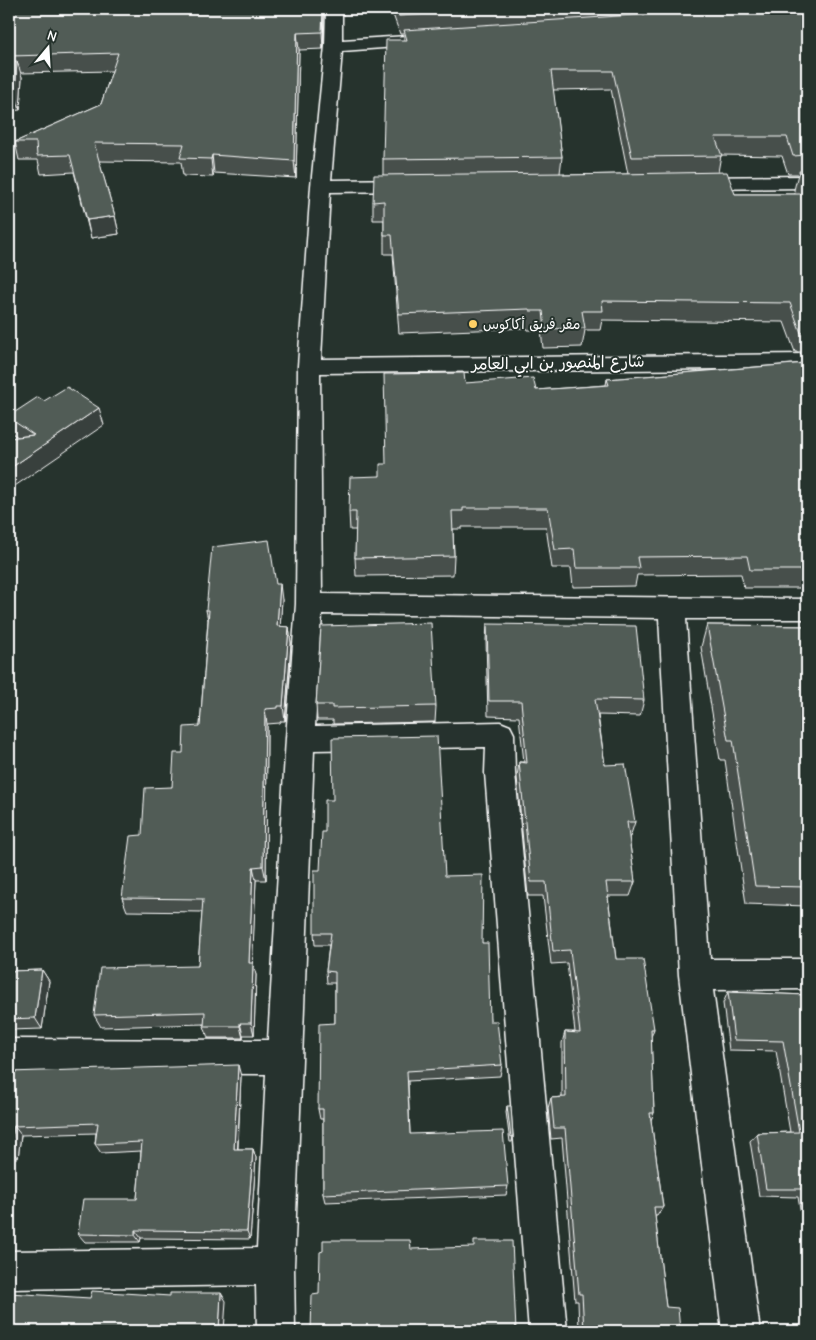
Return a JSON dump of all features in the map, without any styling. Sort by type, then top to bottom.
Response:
[{"type":"street","points":[[276,1331],[275,1266],[284,1057],[300,738],[309,604],[309,366],[321,186],[334,46],[334,9]]},
{"type":"street","points":[[334,46],[442,39]]},
{"type":"street","points":[[678,183],[807,182]]},
{"type":"street","points":[[321,186],[430,185]]},
{"type":"street","name":"شارع المنصور بن ابي العامر","points":[[309,366],[807,361]]},
{"type":"street","points":[[309,604],[807,609]]},
{"type":"street","points":[[672,609],[695,975],[741,1331]]},
{"type":"street","points":[[300,738],[500,734],[500,773],[548,1331]]},
{"type":"street","points":[[695,975],[807,974]]},
{"type":"street","points":[[9,1056],[284,1057]]},
{"type":"street","points":[[9,1270],[275,1266]]},
{"type":"building","points":[[12,9],[323,9],[322,32],[297,33],[294,161],[212,155],[211,159],[180,158],[184,144],[94,143],[115,216],[87,220],[70,155],[37,156],[36,142],[15,142],[101,104],[118,53],[11,56]]},
{"type":"building","points":[[397,9],[514,9],[399,16]]},
{"type":"building","points":[[726,9],[807,9],[807,155],[793,156],[787,137],[715,137],[722,156],[632,157],[613,71],[551,71],[562,157],[383,159],[386,40],[407,40],[404,30]]},
{"type":"building","points":[[17,61],[15,94],[9,94],[9,62]]},
{"type":"building","points":[[799,171],[807,171],[807,194]]},
{"type":"building","points":[[727,172],[735,194],[807,194],[807,333],[801,333],[790,303],[602,301],[603,311],[582,311],[585,328],[545,329],[543,311],[530,311],[529,309],[399,314],[392,235],[384,235],[384,201],[373,202],[374,175],[564,173],[564,175]]},
{"type":"building","points":[[807,363],[807,570],[750,570],[747,556],[637,557],[639,568],[576,568],[574,549],[555,550],[548,508],[463,508],[463,511],[452,511],[454,556],[355,558],[356,512],[349,512],[350,477],[380,476],[380,464],[386,464],[384,374],[464,373],[465,383],[533,378],[536,390],[609,385],[607,379]]},
{"type":"building","points":[[67,387],[99,408],[9,469],[9,438],[34,435],[9,418],[9,416],[38,397],[44,401]]},
{"type":"building","points":[[269,540],[276,584],[280,584],[277,626],[289,627],[283,706],[265,709],[263,866],[253,867],[249,963],[253,963],[251,1023],[240,1023],[240,1026],[204,1026],[205,1012],[94,1015],[100,968],[198,966],[203,899],[122,898],[130,836],[142,835],[145,788],[172,787],[174,753],[183,753],[184,727],[200,726],[209,610],[206,610],[212,547]]},
{"type":"building","points":[[431,623],[436,706],[332,708],[332,705],[316,705],[321,626]]},
{"type":"building","points":[[487,624],[636,626],[644,700],[595,699],[605,765],[625,764],[635,822],[627,822],[635,882],[606,882],[616,959],[643,959],[654,1029],[651,1029],[654,1113],[650,1113],[663,1207],[654,1207],[666,1307],[678,1308],[680,1331],[584,1331],[582,1294],[579,1294],[565,1128],[554,1128],[551,1098],[566,1097],[565,1032],[580,1033],[570,950],[553,951],[546,882],[531,882],[519,762],[527,763],[521,701],[489,701]]},
{"type":"building","points":[[707,625],[807,626],[807,887],[755,886],[733,740],[728,740]]},
{"type":"building","points":[[437,736],[445,876],[483,875],[482,943],[488,943],[490,1021],[497,1021],[502,1065],[407,1071],[410,1134],[503,1131],[508,1186],[323,1194],[323,1109],[318,1109],[319,1024],[335,1023],[335,972],[326,971],[331,933],[314,933],[314,870],[320,870],[322,832],[325,832],[325,800],[333,800],[332,738]]},
{"type":"building","points":[[42,970],[35,1018],[9,1019],[9,971]]},
{"type":"building","points":[[728,992],[807,995],[807,1202],[805,1189],[766,1189],[757,1133],[799,1132],[783,1041],[734,1040]]},
{"type":"building","points":[[238,1065],[234,1149],[253,1149],[247,1231],[135,1230],[135,1235],[78,1234],[83,1199],[137,1199],[142,1142],[95,1144],[98,1123],[14,1126],[9,1149],[9,1072]]},
{"type":"building","points":[[507,1106],[511,1106],[513,1136],[511,1137]]},
{"type":"building","points":[[323,1240],[410,1240],[411,1249],[474,1247],[474,1241],[512,1241],[516,1331],[311,1331],[312,1295],[319,1294],[320,1252],[323,1251]]},
{"type":"building","points":[[92,1291],[170,1296],[170,1293],[221,1293],[219,1331],[9,1331],[9,1293],[90,1298]]},
{"type":"place","name":"مقر فريق أكاكوس","points":[[473,324]]}]
